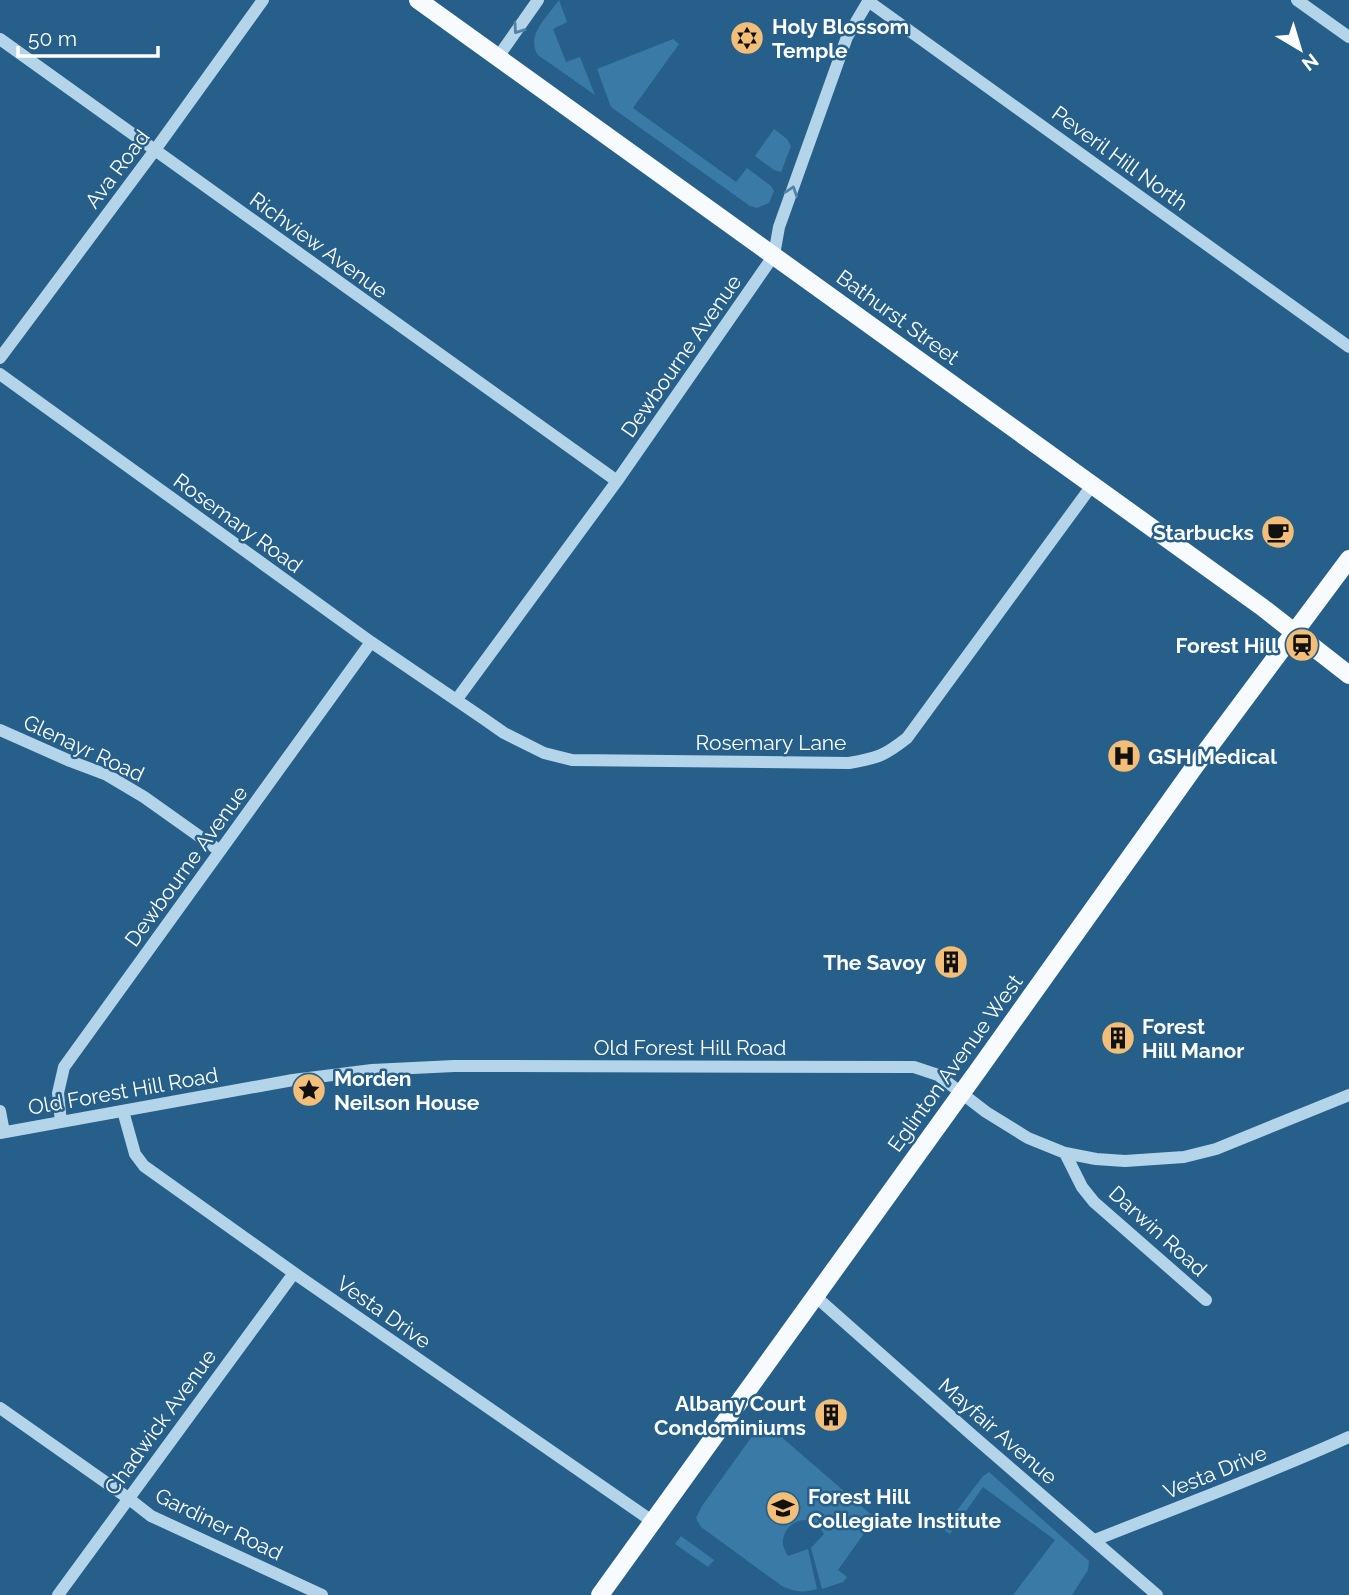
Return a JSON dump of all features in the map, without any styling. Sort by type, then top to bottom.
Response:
[{"type":"main road","name":"Bathurst Street","points":[[418,0],[1093,484],[1295,632],[1349,675]]},
{"type":"main road","name":"Eglinton Avenue West","points":[[600,1595],[1195,766],[1349,559]]},
{"type":"street","name":"Ava Road","points":[[0,358],[263,0]]},
{"type":"street","points":[[498,57],[538,0]]},
{"type":"street","name":"Dewbourne Avenue","points":[[457,699],[617,481],[775,255],[779,227],[845,42],[868,0]]},
{"type":"street","name":"Peveril Hill North","points":[[868,0],[1349,347]]},
{"type":"street","points":[[1297,0],[1349,37]]},
{"type":"street","name":"Richview Avenue","points":[[0,39],[617,481]]},
{"type":"street","name":"Rosemary Road","points":[[0,374],[371,642],[457,699]]},
{"type":"street","name":"Rosemary Lane","points":[[457,699],[504,733],[544,753],[572,760],[849,763],[873,759],[887,753],[907,738],[1093,484]]},
{"type":"street","name":"Dewbourne Avenue","points":[[61,1122],[58,1093],[64,1066],[371,642]]},
{"type":"street","name":"Glenayr Road","points":[[0,730],[107,775],[144,797],[220,851]]},
{"type":"street","name":"Old Forest Hill Road","points":[[2,1132],[293,1080],[372,1070],[454,1066],[914,1067],[938,1074],[986,1112],[1028,1138],[1065,1153],[1125,1161],[1184,1157],[1216,1149],[1349,1095]]},
{"type":"street","points":[[0,1111],[2,1132]]},
{"type":"street","name":"Vesta Drive","points":[[122,1111],[135,1154],[144,1166],[652,1521]]},
{"type":"street","name":"Darwin Road","points":[[1065,1153],[1094,1202],[1206,1300]]},
{"type":"street","name":"Chadwick Avenue","points":[[58,1595],[294,1273]]},
{"type":"street","name":"Mayfair Avenue","points":[[815,1296],[1157,1595]]},
{"type":"street","name":"Gardiner Road","points":[[0,1408],[151,1516],[322,1595]]},
{"type":"street","name":"Vesta Drive","points":[[1094,1540],[1224,1490],[1349,1437]]},
{"type":"shaded area","points":[[559,0],[567,22],[553,29],[566,62],[580,57],[595,95],[538,55],[535,48],[536,33]]},
{"type":"shaded area","points":[[673,39],[679,44],[633,108],[736,182],[747,168],[771,186],[774,191],[769,203],[757,208],[750,206],[611,107],[597,69]]},
{"type":"shaded area","points":[[774,129],[787,139],[791,146],[781,172],[755,156]]},
{"type":"shaded area","points":[[763,1421],[875,1518],[838,1570],[847,1577],[843,1582],[822,1589],[811,1548],[824,1534],[813,1522],[800,1520],[794,1523],[785,1533],[783,1540],[788,1556],[808,1549],[817,1589],[799,1591],[782,1586],[701,1527],[696,1518]]},
{"type":"shaded area","points":[[989,1472],[1089,1561],[1088,1570],[1072,1595],[1013,1595],[1055,1540],[983,1487],[950,1534],[943,1529],[983,1476]]},
{"type":"shaded area","points":[[681,1536],[714,1560],[708,1567],[675,1544]]},
{"type":"place","name":"Holy Blossom Temple","points":[[747,38]]},
{"type":"place","name":"Starbucks","points":[[1278,532]]},
{"type":"place","name":"Forest Hill","points":[[1302,645]]},
{"type":"place","name":"GSH Medical","points":[[1124,756]]},
{"type":"place","name":"The Savoy","points":[[951,962]]},
{"type":"place","name":"Forest Hill Manor","points":[[1118,1038]]},
{"type":"place","name":"Morden Neilson House","points":[[309,1090]]},
{"type":"place","name":"Albany Court Condominiums","points":[[831,1415]]},
{"type":"place","name":"Forest Hill Collegiate Institute","points":[[783,1508]]}]
